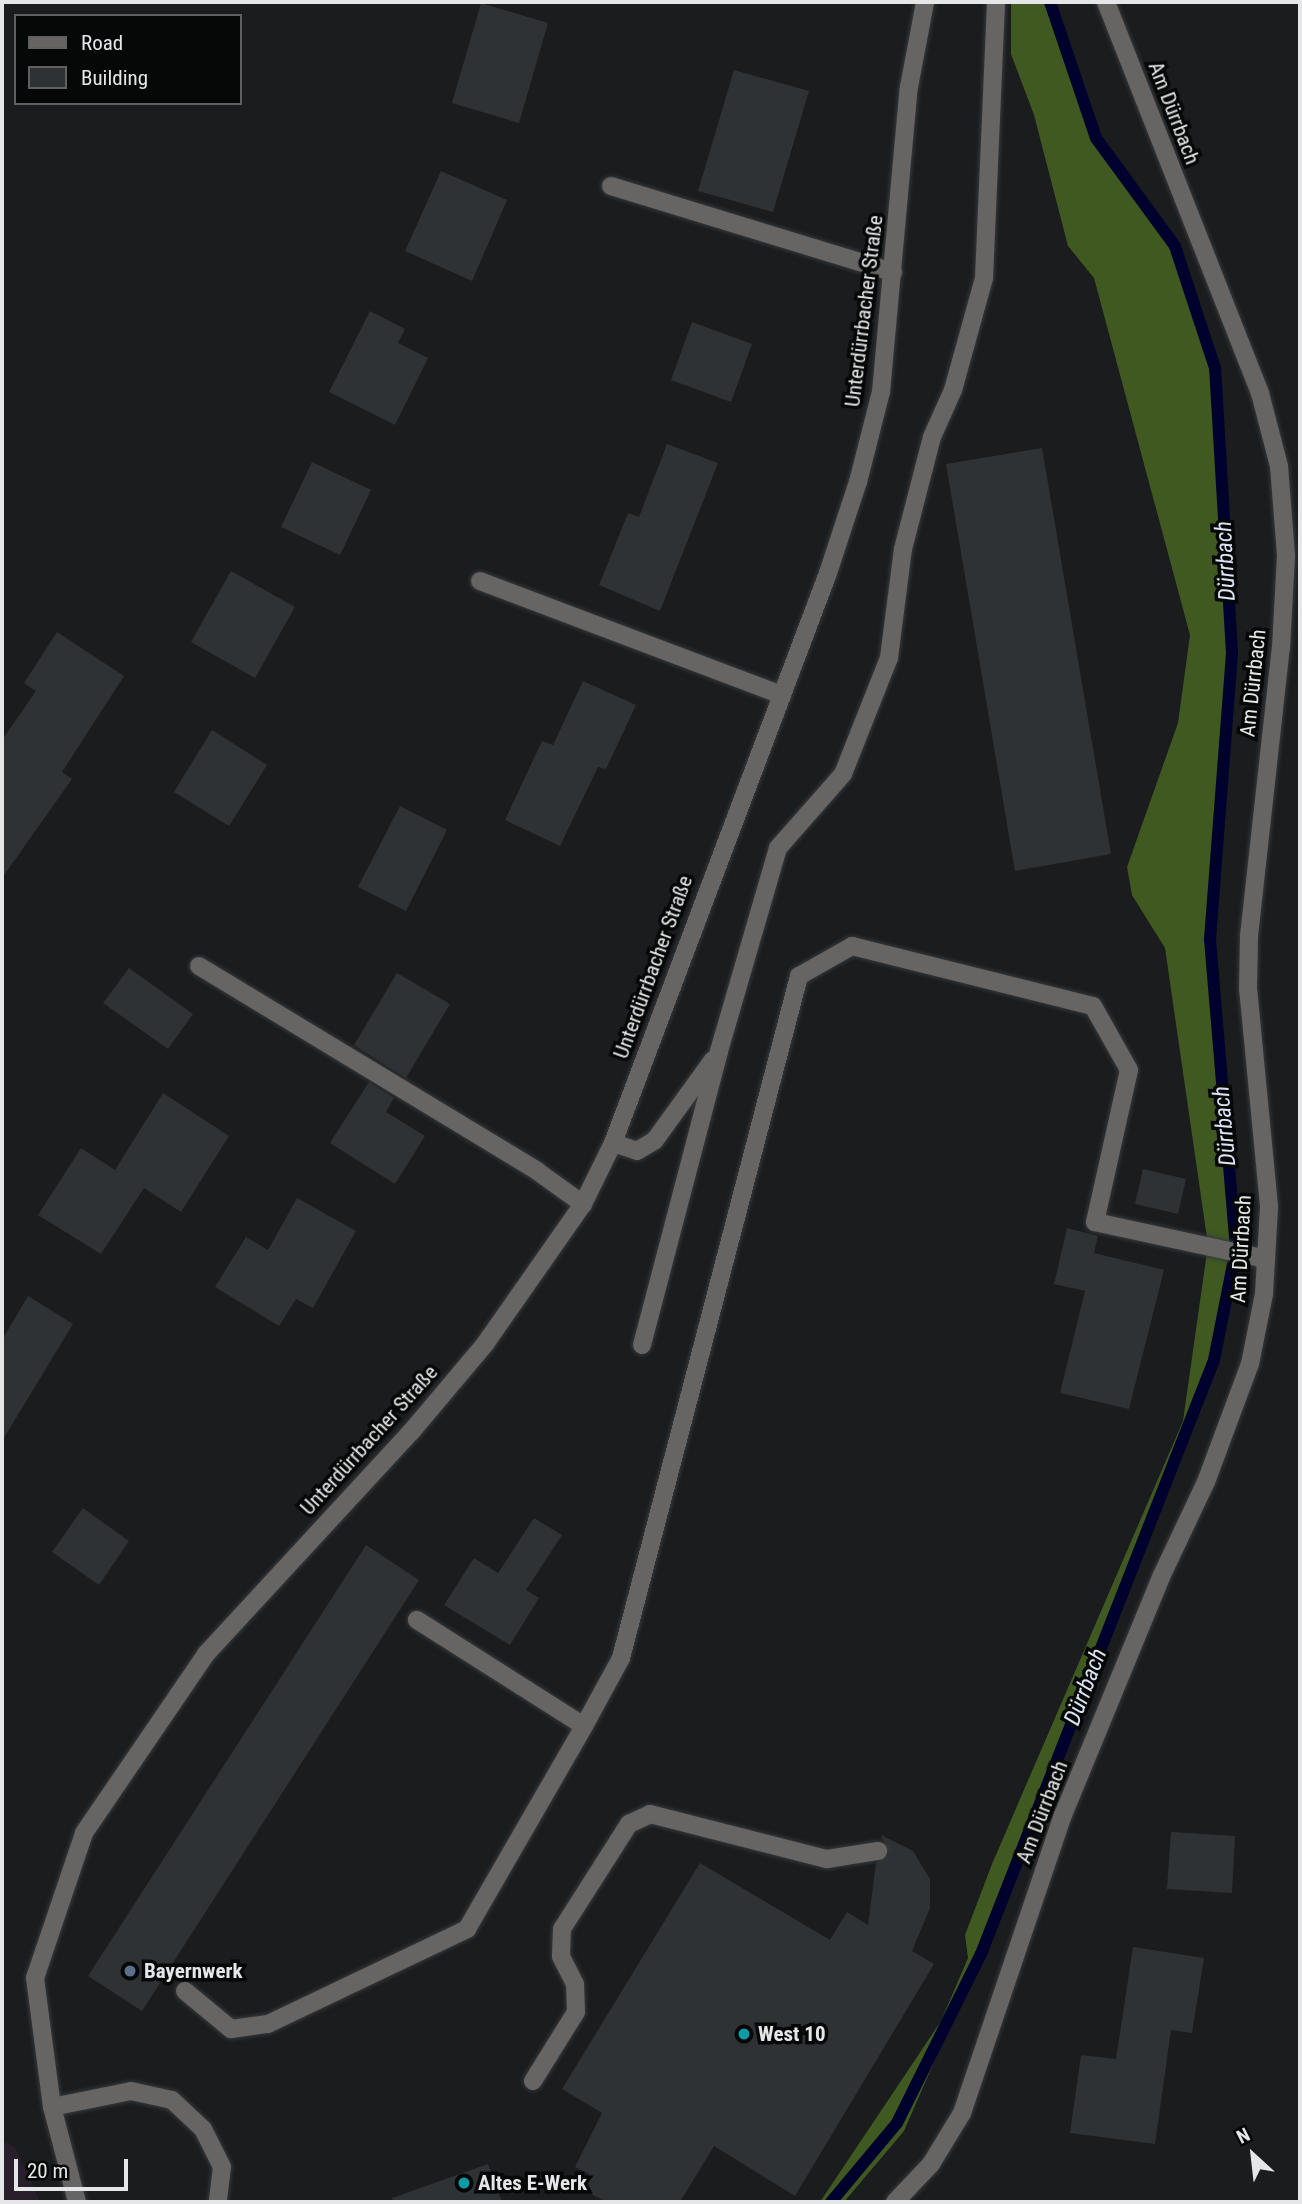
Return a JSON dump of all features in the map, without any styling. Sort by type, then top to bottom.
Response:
[{"type":"street","name":"Unterdürrbacher Straße","points":[[77,2202],[52,2108],[36,1978],[84,1833],[206,1654],[411,1432],[485,1344],[583,1204],[613,1143],[841,534],[881,392],[909,87],[925,2]]},
{"type":"street","points":[[642,1345],[719,1051],[778,848],[843,774],[889,658],[903,549],[932,437],[953,390],[984,278],[996,2]]},
{"type":"street","name":"Am Dürrbach","points":[[895,2202],[931,2164],[962,2113],[1063,1815],[1161,1577],[1206,1482],[1250,1364],[1265,1294],[1269,1206],[1248,989],[1249,936],[1282,649],[1286,555],[1279,466],[1260,393],[1106,2]]},
{"type":"street","points":[[611,186],[893,272]]},
{"type":"street","points":[[480,581],[782,695]]},
{"type":"street","points":[[185,1990],[231,2029],[268,2024],[467,1929],[621,1658],[799,976],[852,946],[1093,1006],[1129,1070],[1095,1222],[1266,1259]]},
{"type":"street","points":[[199,966],[537,1171],[583,1204]]},
{"type":"street","points":[[613,1143],[637,1151],[655,1140],[719,1051]]},
{"type":"street","points":[[417,1620],[584,1726]]},
{"type":"street","points":[[533,2081],[576,2012],[575,1984],[561,1956],[562,1928],[629,1824],[650,1814],[827,1859],[878,1851]]},
{"type":"street","points":[[52,2108],[131,2091],[172,2101],[203,2129],[222,2167],[218,2202]]},
{"type":"shaded area","points":[[2,2141],[15,2147],[40,2202],[2,2202]]},
{"type":"green space","points":[[1011,2],[1050,2],[1096,138],[1175,246],[1215,368],[1232,653],[1210,939],[1236,1249],[1214,1360],[981,1954],[904,2131],[844,2202],[820,2202],[941,2021],[968,1958],[965,1935],[992,1864],[1183,1421],[1208,1245],[1165,948],[1132,895],[1127,867],[1178,723],[1190,635],[1094,278],[1068,246],[1034,115],[1011,54]]},
{"type":"building","points":[[481,3],[548,23],[519,123],[452,103]]},
{"type":"building","points":[[734,70],[809,91],[773,212],[698,191]]},
{"type":"building","points":[[441,171],[507,200],[472,281],[405,251]]},
{"type":"building","points":[[370,311],[405,329],[398,343],[428,358],[395,425],[329,392]]},
{"type":"building","points":[[692,322],[752,344],[731,402],[671,380]]},
{"type":"building","points":[[667,444],[718,463],[660,611],[599,585],[628,513],[639,517]]},
{"type":"building","points":[[1042,448],[1111,854],[1015,871],[946,464]]},
{"type":"building","points":[[312,462],[371,490],[340,555],[281,527]]},
{"type":"building","points":[[231,571],[295,607],[255,678],[191,642]]},
{"type":"building","points":[[57,632],[124,676],[62,772],[72,779],[2,878],[2,740],[36,691],[24,683]]},
{"type":"building","points":[[583,681],[636,705],[606,769],[598,767],[560,846],[505,820],[542,741],[553,745]]},
{"type":"building","points":[[212,730],[267,765],[229,826],[174,792]]},
{"type":"building","points":[[400,806],[447,830],[406,911],[358,887]]},
{"type":"building","points":[[129,968],[193,1014],[168,1049],[103,1003]]},
{"type":"building","points":[[397,973],[450,1004],[406,1078],[354,1045]]},
{"type":"building","points":[[369,1082],[394,1098],[386,1112],[425,1136],[395,1184],[330,1143]]},
{"type":"building","points":[[163,1093],[229,1136],[181,1212],[144,1188],[101,1254],[38,1215],[81,1148],[115,1170]]},
{"type":"building","points":[[1143,1169],[1186,1179],[1178,1214],[1135,1204]]},
{"type":"building","points":[[297,1198],[356,1231],[313,1308],[296,1299],[279,1326],[215,1287],[246,1237],[268,1250]]},
{"type":"building","points":[[1067,1228],[1098,1236],[1094,1253],[1164,1270],[1129,1409],[1060,1393],[1085,1291],[1054,1284]]},
{"type":"building","points":[[28,1296],[73,1324],[2,1441],[2,1340]]},
{"type":"building","points":[[83,1508],[129,1541],[99,1585],[52,1552]]},
{"type":"building","points":[[534,1518],[562,1535],[526,1590],[539,1598],[510,1645],[444,1605],[474,1558],[498,1573]]},
{"type":"building","points":[[366,1545],[419,1580],[142,2011],[88,1976]]},
{"type":"building","points":[[1171,1832],[1235,1836],[1232,1893],[1167,1889]]},
{"type":"building","name":"West 10","points":[[881,1835],[913,1851],[930,1879],[930,1908],[912,1951],[934,1964],[795,2196],[714,2146],[680,2202],[606,2202],[581,2188],[589,2174],[575,2167],[602,2113],[562,2089],[700,1863],[830,1940],[847,1912],[868,1925],[876,1863],[889,1854]]},
{"type":"building","points":[[1133,1947],[1204,1958],[1192,2033],[1171,2030],[1155,2144],[1070,2133],[1081,2055],[1116,2059]]},
{"type":"building","name":"Altes E-Werk","points":[[488,2164],[502,2202],[393,2202],[392,2198]]},
{"type":"waterway","name":"Dürrbach","points":[[831,2202],[897,2123],[981,1954],[1214,1360],[1236,1249],[1210,939],[1232,653],[1215,368],[1175,246],[1096,138],[1050,2]]},
{"type":"place","name":"Bayernwerk","points":[[130,1971]]},
{"type":"place","name":"West 10","points":[[744,2034]]},
{"type":"place","name":"Altes E-Werk","points":[[464,2183]]}]
